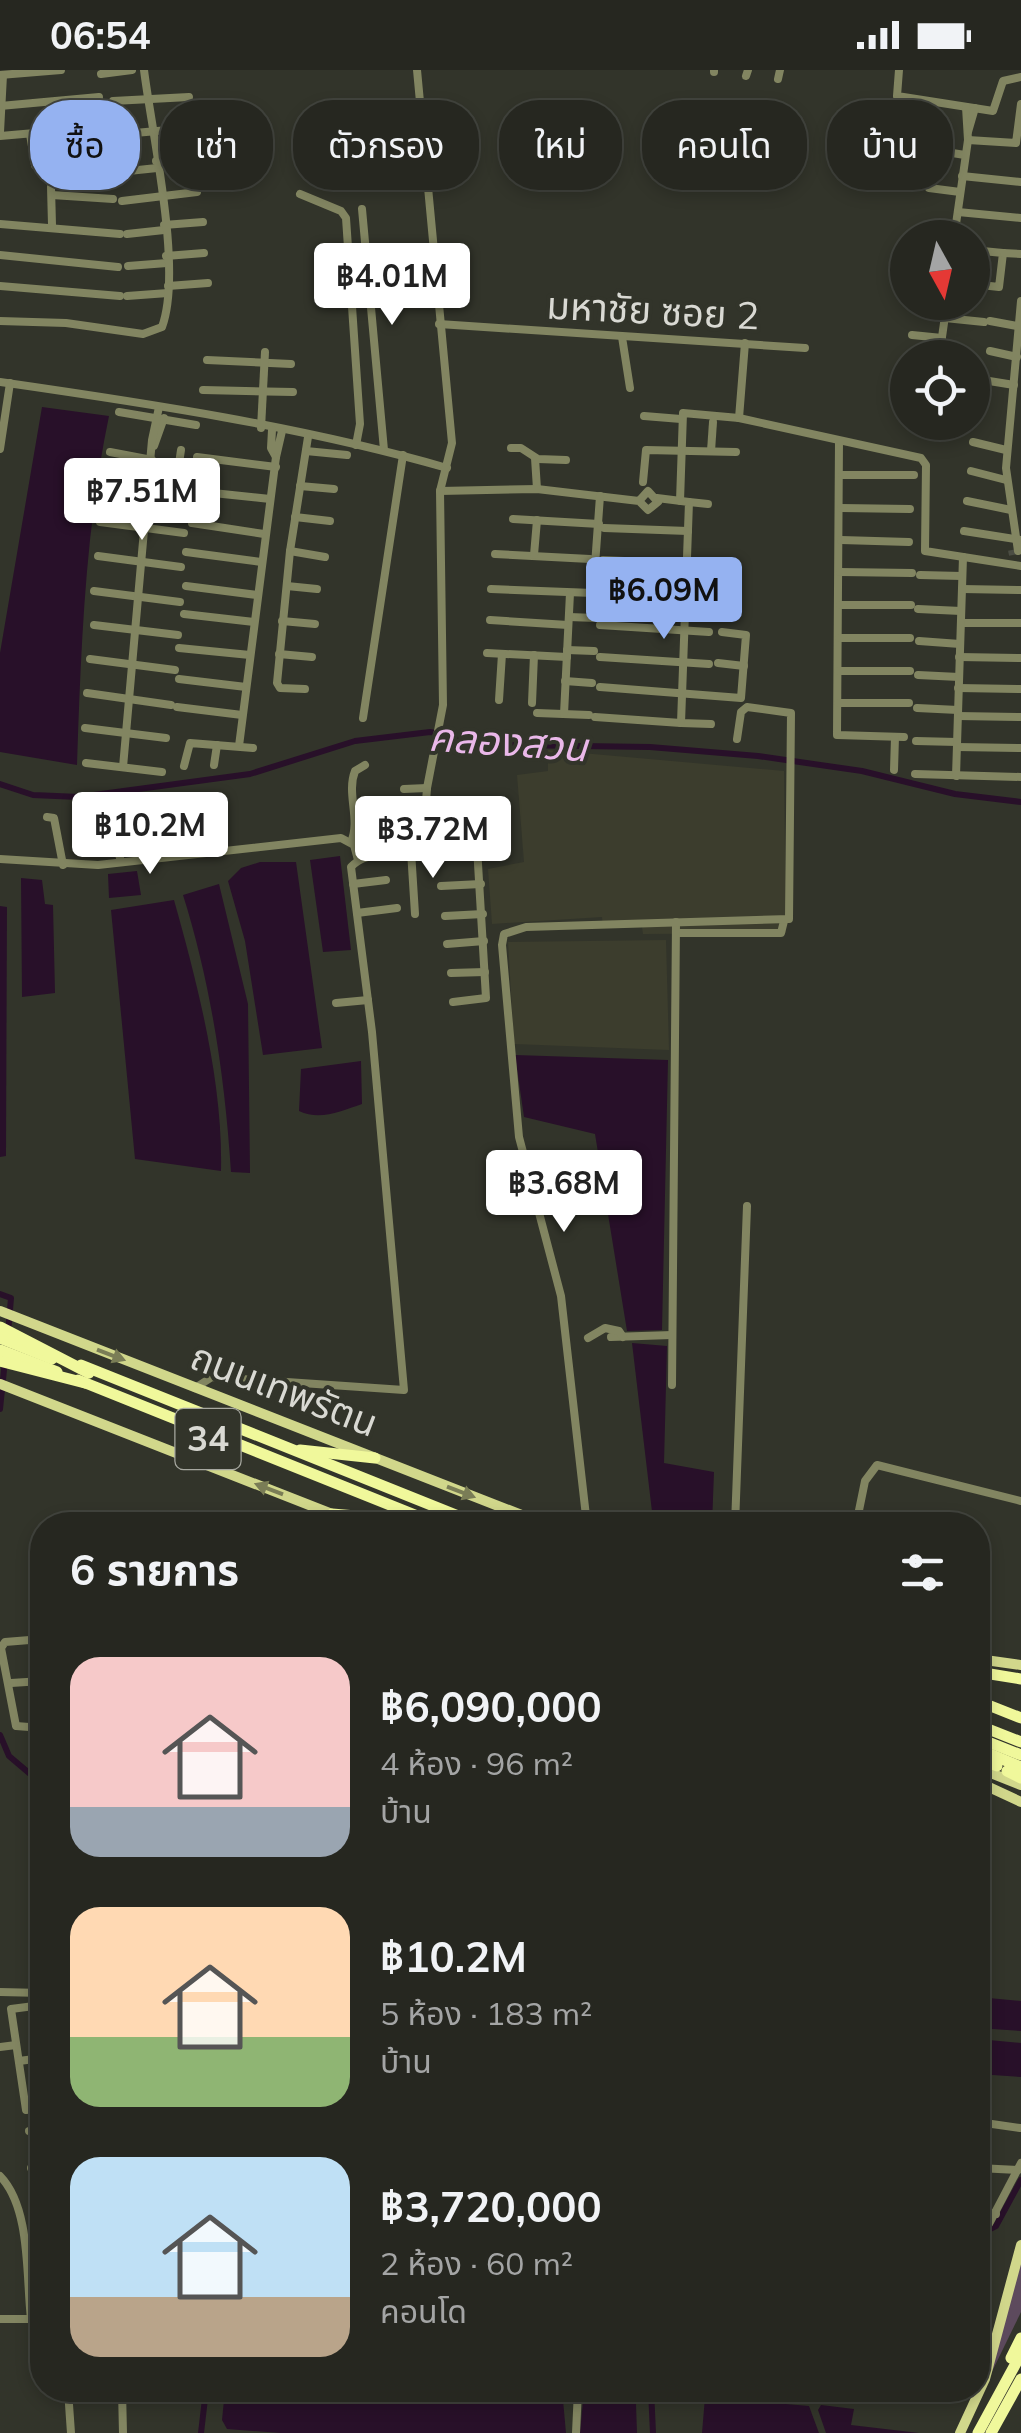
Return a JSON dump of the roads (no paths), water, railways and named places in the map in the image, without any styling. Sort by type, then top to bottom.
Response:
[{"type":"highway","points":[[0,1333],[87,1378],[409,1512]]},
{"type":"highway","name":"ถนนเทพรัตน","points":[[0,1333],[449,1512]]},
{"type":"highway","points":[[0,1356],[87,1378],[435,1512]]},
{"type":"highway","name":"ถนนเทพรัตน","points":[[0,1356],[393,1512]]},
{"type":"highway","points":[[296,1450],[375,1458]]},
{"type":"highway","points":[[990,1674],[1021,1679]]},
{"type":"highway","points":[[990,1706],[1021,1718]]},
{"type":"highway","points":[[990,1728],[1021,1740]]},
{"type":"highway","points":[[990,1743],[1021,1756]]},
{"type":"highway","points":[[990,1754],[1021,1767]]},
{"type":"highway","points":[[990,1763],[1021,1781]]},
{"type":"highway","points":[[978,2433],[1021,2338]]},
{"type":"highway","points":[[1000,2385],[1021,2354]]},
{"type":"highway","points":[[991,2433],[1021,2379]]},
{"type":"main road","name":"ถนนเทพรัตน","points":[[2,1312],[514,1512]]},
{"type":"main road","name":"34","points":[[4,1386],[327,1512]]},
{"type":"main road","points":[[990,1661],[1021,1665]]},
{"type":"main road","points":[[990,1772],[1021,1781]]},
{"type":"main road","points":[[990,1788],[1021,1805]]},
{"type":"main road","points":[[990,2364],[1021,2245]]},
{"type":"main road","points":[[1009,2293],[1021,2278]]},
{"type":"main road","points":[[960,2433],[975,2402]]},
{"type":"street","points":[[30,134],[0,134],[2,75],[61,70]]},
{"type":"street","points":[[101,74],[132,70]]},
{"type":"street","points":[[0,321],[66,323],[153,334],[162,327],[168,290],[164,228],[144,70]]},
{"type":"street","points":[[417,70],[420,100]]},
{"type":"street","points":[[900,70],[898,96],[971,108],[997,108],[1003,81],[1018,75]]},
{"type":"street","points":[[1,106],[99,97]]},
{"type":"street","points":[[140,100],[189,98]]},
{"type":"street","points":[[968,136],[1018,144],[1021,104]]},
{"type":"street","points":[[957,220],[971,108]]},
{"type":"street","points":[[140,132],[160,130]]},
{"type":"street","points":[[953,153],[965,155]]},
{"type":"street","points":[[140,167],[160,163]]},
{"type":"street","points":[[962,176],[1021,182]]},
{"type":"street","points":[[195,1388],[212,1377],[404,1390],[352,867],[358,860],[420,846],[441,722],[440,492],[452,443],[427,190]]},
{"type":"street","points":[[944,190],[960,192]]},
{"type":"street","points":[[52,225],[51,191],[117,200],[197,192]]},
{"type":"street","points":[[300,194],[341,211],[346,218],[360,424],[356,445]]},
{"type":"street","points":[[362,209],[384,450]]},
{"type":"street","points":[[958,212],[1021,218]]},
{"type":"street","points":[[0,224],[52,225],[124,234],[203,222]]},
{"type":"street","points":[[990,252],[1021,254]]},
{"type":"street","points":[[0,254],[123,266],[204,253]]},
{"type":"street","points":[[998,299],[1003,253]]},
{"type":"street","points":[[0,286],[124,296],[208,283]]},
{"type":"street","points":[[990,286],[999,287]]},
{"type":"street","points":[[681,722],[688,531],[681,419],[686,411],[740,418],[924,461],[922,547],[930,553],[962,557],[1016,558],[1006,450],[1017,406],[1014,386],[1021,305]]},
{"type":"street","points":[[912,335],[942,338],[945,320]]},
{"type":"street","points":[[966,320],[1018,326]]},
{"type":"street","name":"มหาชัย ซอย 2","points":[[439,324],[805,348]]},
{"type":"street","points":[[622,337],[630,388]]},
{"type":"street","points":[[740,418],[745,343]]},
{"type":"street","points":[[990,351],[1017,356]]},
{"type":"street","points":[[261,428],[265,352]]},
{"type":"street","points":[[206,360],[291,364]]},
{"type":"street","points":[[990,381],[1014,386]]},
{"type":"street","points":[[0,449],[5,382],[384,450],[447,468]]},
{"type":"street","points":[[204,390],[293,392]]},
{"type":"street","points":[[123,768],[136,596],[162,408]]},
{"type":"street","points":[[119,412],[196,425]]},
{"type":"street","points":[[644,416],[681,419]]},
{"type":"street","points":[[711,450],[713,422]]},
{"type":"street","points":[[238,746],[277,430]]},
{"type":"street","points":[[1007,436],[1021,439]]},
{"type":"street","points":[[305,689],[278,686],[290,551],[308,437]]},
{"type":"street","points":[[973,442],[1006,450]]},
{"type":"street","points":[[843,443],[838,736],[899,737],[894,770]]},
{"type":"street","points":[[512,448],[520,448],[535,458],[566,460]]},
{"type":"street","points":[[174,497],[181,450]]},
{"type":"street","points":[[643,482],[646,450],[736,452]]},
{"type":"street","points":[[306,451],[347,455]]},
{"type":"street","points":[[110,452],[152,460]]},
{"type":"street","points":[[363,718],[403,455]]},
{"type":"street","points":[[197,458],[276,462]]},
{"type":"street","points":[[535,458],[536,489]]},
{"type":"street","points":[[1006,468],[1021,472]]},
{"type":"street","points":[[842,470],[914,475]]},
{"type":"street","points":[[972,471],[1006,480]]},
{"type":"street","points":[[300,486],[334,489]]},
{"type":"street","points":[[106,487],[174,497],[270,499]]},
{"type":"street","points":[[440,492],[536,489],[639,501],[645,492],[658,498],[708,504]]},
{"type":"street","points":[[490,589],[594,593],[600,496]]},
{"type":"street","points":[[967,500],[1021,504]]},
{"type":"street","points":[[842,508],[910,509]]},
{"type":"street","points":[[296,518],[330,521]]},
{"type":"street","points":[[512,518],[688,531]]},
{"type":"street","points":[[534,555],[537,520]]},
{"type":"street","points":[[100,522],[184,533]]},
{"type":"street","points":[[192,523],[264,534]]},
{"type":"street","points":[[964,531],[1016,538]]},
{"type":"street","points":[[841,540],[908,542]]},
{"type":"street","points":[[290,551],[325,556]]},
{"type":"street","points":[[186,552],[261,562]]},
{"type":"street","points":[[495,554],[590,559]]},
{"type":"street","points":[[98,556],[181,567]]},
{"type":"street","points":[[956,776],[962,557]]},
{"type":"street","points":[[603,560],[686,564]]},
{"type":"street","points":[[840,572],[962,576]]},
{"type":"street","points":[[186,586],[257,594]]},
{"type":"street","points":[[287,586],[317,589]]},
{"type":"street","points":[[962,589],[1021,590]]},
{"type":"street","points":[[94,590],[180,602]]},
{"type":"street","points":[[600,592],[705,598]]},
{"type":"street","points":[[564,714],[570,593]]},
{"type":"street","points":[[840,606],[961,611]]},
{"type":"street","points":[[184,614],[254,622]]},
{"type":"street","points":[[490,620],[598,622],[709,632]]},
{"type":"street","points":[[282,621],[315,624]]},
{"type":"street","points":[[960,622],[1021,623]]},
{"type":"street","points":[[94,625],[178,635]]},
{"type":"street","points":[[566,681],[741,698],[746,635],[722,632]]},
{"type":"street","points":[[839,638],[960,644]]},
{"type":"street","points":[[179,648],[250,655]]},
{"type":"street","points":[[488,653],[597,654],[682,664],[744,666]]},
{"type":"street","points":[[280,654],[312,657]]},
{"type":"street","points":[[499,700],[502,654]]},
{"type":"street","points":[[532,703],[534,656]]},
{"type":"street","points":[[960,657],[1021,658]]},
{"type":"street","points":[[90,659],[246,687]]},
{"type":"street","points":[[838,671],[959,677]]},
{"type":"street","points":[[958,688],[1021,689]]},
{"type":"street","points":[[87,694],[242,715]]},
{"type":"street","points":[[838,703],[913,706],[1021,718]]},
{"type":"street","points":[[676,932],[781,933],[784,921],[792,914],[791,712],[748,707],[742,712],[737,740]]},
{"type":"street","points":[[537,713],[712,724]]},
{"type":"street","points":[[85,728],[166,738]]},
{"type":"street","points":[[916,741],[1021,748]]},
{"type":"street","points":[[184,766],[190,742],[253,748]]},
{"type":"street","points":[[214,765],[217,745]]},
{"type":"street","points":[[86,763],[162,772]]},
{"type":"street","points":[[358,860],[351,842],[355,826],[350,786],[355,770],[366,765]]},
{"type":"street","points":[[915,774],[1021,777]]},
{"type":"street","points":[[404,790],[427,788]]},
{"type":"street","points":[[47,817],[54,818],[59,827],[63,865]]},
{"type":"street","points":[[166,817],[172,856]]},
{"type":"street","points":[[424,836],[474,843],[481,884],[485,1000],[453,1002]]},
{"type":"street","points":[[0,859],[63,865],[341,838],[351,842]]},
{"type":"street","points":[[106,848],[118,850],[122,862]]},
{"type":"street","points":[[411,851],[415,914]]},
{"type":"street","points":[[353,884],[386,880]]},
{"type":"street","points":[[441,886],[481,884]]},
{"type":"street","points":[[357,913],[397,908]]},
{"type":"street","points":[[444,916],[483,914]]},
{"type":"street","points":[[586,1512],[561,1296],[519,1137],[504,934],[526,927],[784,921]]},
{"type":"street","points":[[672,1385],[676,922]]},
{"type":"street","points":[[447,944],[484,941]]},
{"type":"street","points":[[451,973],[485,972]]},
{"type":"street","points":[[336,1004],[368,1000]]},
{"type":"street","points":[[736,1512],[746,1206]]},
{"type":"street","points":[[588,1338],[605,1328],[620,1331],[623,1337]]},
{"type":"street","points":[[611,1337],[672,1335]]},
{"type":"street","points":[[859,1512],[865,1481],[877,1466],[1021,1501]]},
{"type":"street","points":[[30,1641],[2,1645],[16,1726],[30,1727]]},
{"type":"street","points":[[11,1684],[30,1682]]},
{"type":"street","points":[[0,1992],[30,1993]]},
{"type":"street","points":[[30,2006],[10,2009],[26,2110],[30,2110]]},
{"type":"street","points":[[0,2047],[16,2046]]},
{"type":"street","points":[[19,2061],[30,2060]]},
{"type":"street","points":[[990,2124],[1020,2128]]},
{"type":"street","points":[[990,2168],[1019,2167],[990,2223]]},
{"type":"street","points":[[0,2176],[14,2196],[20,2219],[30,2310]]},
{"type":"street","points":[[990,2213],[996,2214]]},
{"type":"street","points":[[2,2319],[30,2319]]},
{"type":"street","points":[[69,2402],[71,2433]]},
{"type":"street","points":[[122,2402],[123,2433]]},
{"type":"street","points":[[576,2433],[577,2402]]},
{"type":"waterway","name":"คลองสวน","points":[[0,784],[33,795],[79,797],[250,774],[355,741],[430,732],[511,745],[650,747],[758,756],[862,771],[955,794],[1021,802]]},
{"type":"waterway","points":[[0,1294],[11,1298],[8,1333]]},
{"type":"waterway","points":[[0,1409],[5,1360]]},
{"type":"waterway","points":[[0,1735],[9,1756],[30,1774]]},
{"type":"waterway","points":[[990,2229],[996,2226],[1021,2180]]},
{"type":"waterway","points":[[201,2433],[205,2402]]},
{"type":"waterway","points":[[652,2402],[653,2433]]},
{"type":"tunnel","points":[[1012,550],[1013,555]]}]
